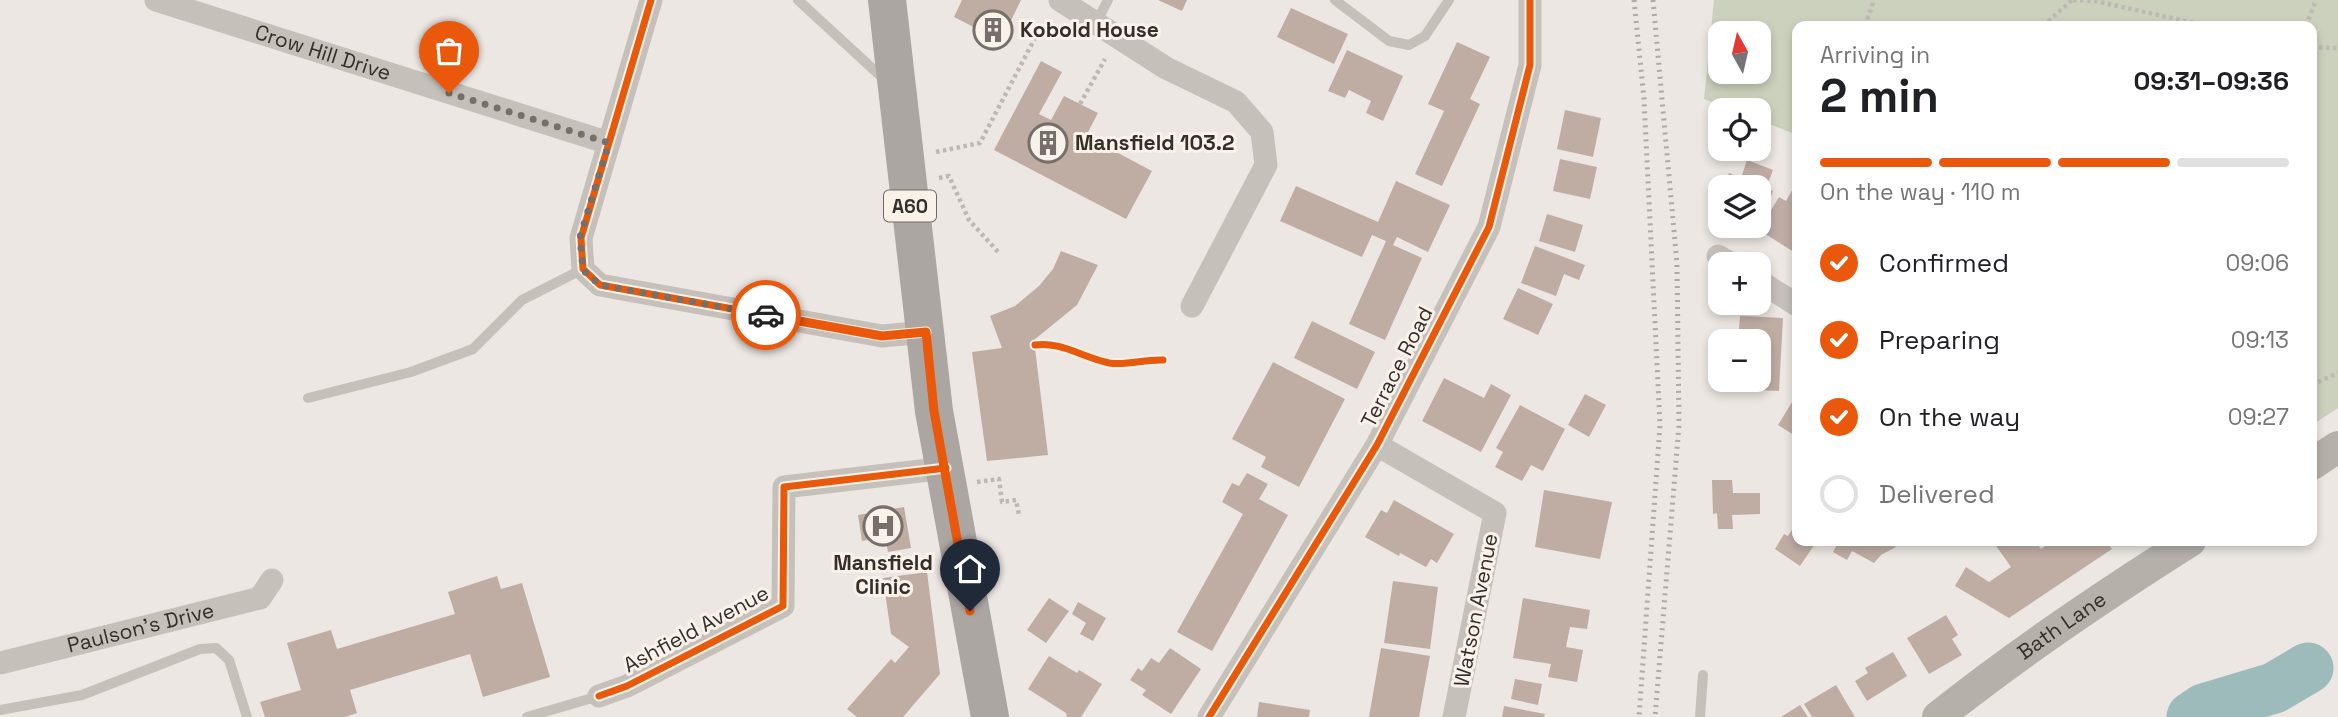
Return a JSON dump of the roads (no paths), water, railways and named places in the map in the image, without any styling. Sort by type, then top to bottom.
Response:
[{"type":"highway","name":"A60","points":[[887,0],[934,411],[990,717]]},
{"type":"main road","points":[[2317,461],[2338,447]]},
{"type":"main road","name":"Bath Lane","points":[[1938,717],[1987,677],[2179,546]]},
{"type":"street","name":"Crow Hill Drive","points":[[156,0],[609,143]]},
{"type":"street","points":[[651,0],[580,237],[583,270],[600,285],[828,327],[882,336],[926,332]]},
{"type":"street","points":[[1060,0],[1166,68],[1236,102],[1262,132],[1266,165],[1192,306]]},
{"type":"street","name":"Terrace Road","points":[[1209,717],[1377,445],[1489,227],[1530,65],[1530,0]]},
{"type":"street","points":[[1771,289],[1792,302]]},
{"type":"street","name":"Watson Avenue","points":[[1377,445],[1495,513],[1454,717]]},
{"type":"street","name":"Ashfield Avenue","points":[[599,696],[627,686],[783,606],[784,487],[947,477]]},
{"type":"street","name":"Paulson's Drive","points":[[0,663],[260,598],[272,580]]},
{"type":"lane","points":[[798,0],[896,90]]},
{"type":"lane","points":[[1096,23],[1108,0]]},
{"type":"lane","points":[[1335,0],[1389,41],[1409,45],[1425,36],[1449,0]]},
{"type":"lane","points":[[308,398],[411,372],[473,349],[522,300],[583,270]]},
{"type":"lane","points":[[0,710],[82,695],[200,649],[216,648],[229,660],[247,717]]},
{"type":"lane","points":[[1700,717],[1703,675]]},
{"type":"lane","points":[[527,717],[599,696]]},
{"type":"waterway","points":[[2192,717],[2204,709],[2274,688],[2308,668]]},
{"type":"railway","points":[[1634,0],[1644,99],[1660,425],[1639,717]]},
{"type":"railway","points":[[1653,0],[1677,264],[1679,425],[1655,717]]},
{"type":"place","name":"Kobold House","points":[[993,30]]},
{"type":"place","name":"Mansfield 103.2","points":[[1048,143]]},
{"type":"place","name":"Mansfield Clinic","points":[[883,526]]}]
